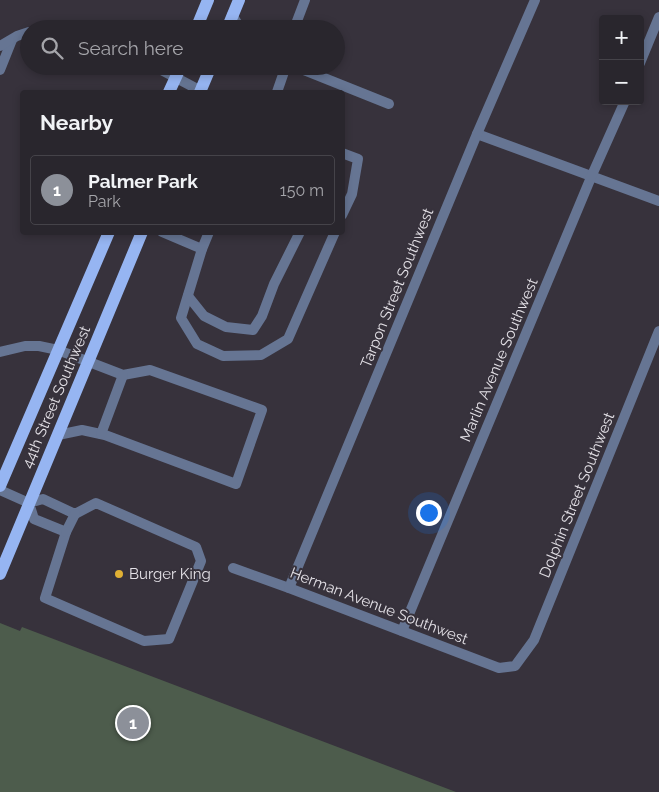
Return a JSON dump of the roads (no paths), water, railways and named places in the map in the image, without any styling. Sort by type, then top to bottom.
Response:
[{"type":"main road","points":[[200,20],[208,0]]},
{"type":"main road","points":[[230,20],[239,0]]},
{"type":"main road","points":[[170,90],[177,75]]},
{"type":"main road","points":[[203,90],[209,75]]},
{"type":"main road","name":"44th Street Southwest","points":[[0,486],[107,235]]},
{"type":"main road","name":"44th Street Southwest","points":[[0,574],[141,235]]},
{"type":"street","points":[[297,20],[305,0]]},
{"type":"street","name":"Tarpon Street Southwest","points":[[289,588],[477,134],[535,0]]},
{"type":"street","points":[[232,15],[235,20]]},
{"type":"street","points":[[641,60],[659,17]]},
{"type":"street","points":[[0,46],[20,36]]},
{"type":"street","points":[[0,70],[12,40]]},
{"type":"street","points":[[182,75],[200,90]]},
{"type":"street","points":[[277,90],[283,75]]},
{"type":"street","points":[[316,75],[389,104]]},
{"type":"street","name":"Marlin Avenue Southwest","points":[[402,631],[592,175],[623,105]]},
{"type":"street","points":[[477,134],[659,200]]},
{"type":"street","points":[[345,154],[358,159],[352,194],[345,209]]},
{"type":"street","points":[[169,235],[202,249]]},
{"type":"street","points":[[208,235],[181,318],[197,344],[223,356],[261,355],[288,339],[334,235]]},
{"type":"street","points":[[188,296],[204,316],[226,327],[253,330],[262,316],[274,284],[298,235]]},
{"type":"street","name":"Dolphin Street Southwest","points":[[515,666],[534,640],[659,331]]},
{"type":"street","points":[[0,352],[25,346],[39,346],[58,350],[123,375],[150,370],[262,410],[236,484],[101,434],[82,430],[58,435]]},
{"type":"street","points":[[101,434],[123,375]]},
{"type":"street","points":[[0,490],[29,503],[42,499],[75,514]]},
{"type":"street","points":[[29,503],[34,518],[66,532]]},
{"type":"street","points":[[96,503],[196,547],[201,561],[169,639],[144,641],[45,598],[66,532],[75,514],[96,503]]},
{"type":"street","name":"Herman Avenue Southwest","points":[[232,568],[499,668],[515,666]]},
{"type":"place","name":"Burger King","points":[[119,574]]},
{"type":"place","name":"Palmer Park","points":[[133,723]]}]
